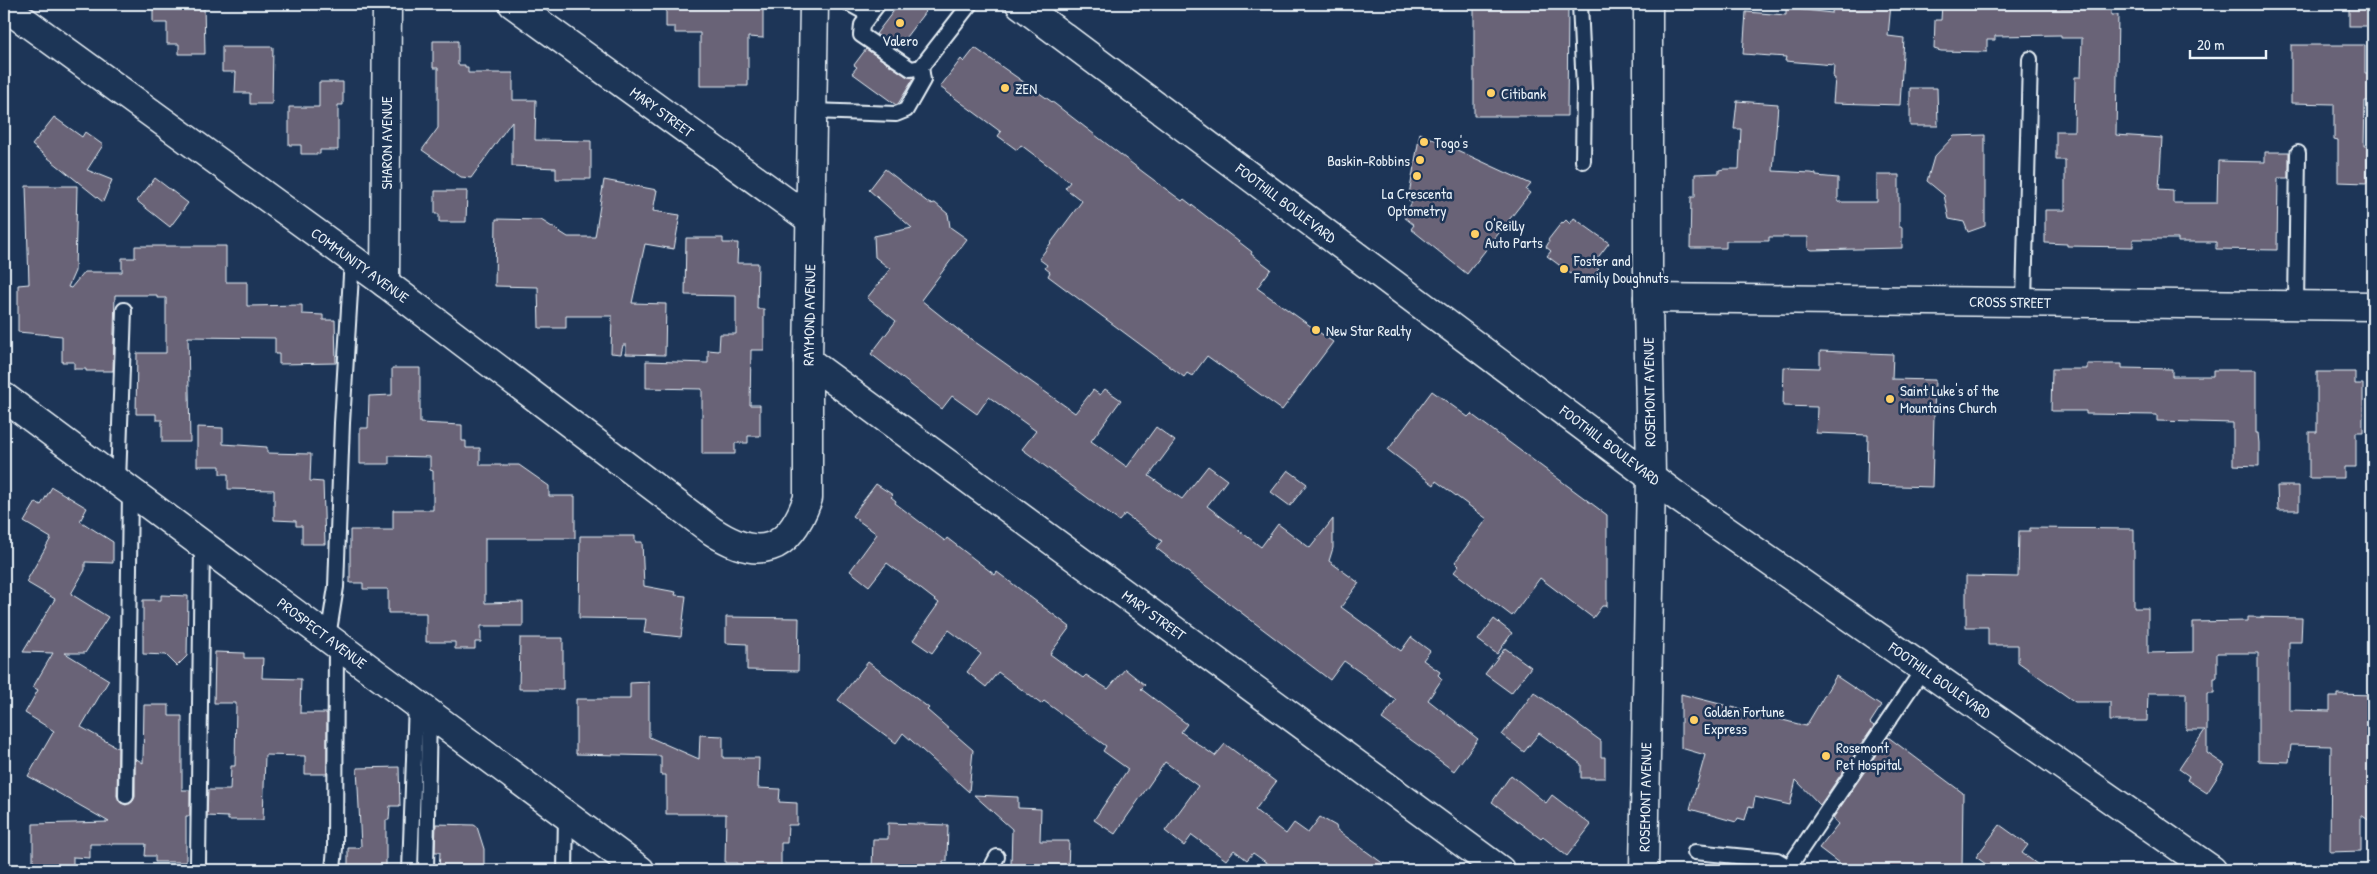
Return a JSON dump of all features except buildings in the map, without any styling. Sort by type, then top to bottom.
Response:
[{"type":"street","name":"SHARON AVENUE","points":[[385,283],[387,4]]},
{"type":"street","name":"MARY STREET","points":[[513,4],[811,220]]},
{"type":"street","name":"RAYMOND AVENUE","points":[[712,531],[730,543],[745,549],[766,549],[787,537],[802,516],[808,498],[808,361],[814,4]]},
{"type":"street","name":"FOOTHILL BOULEVARD","points":[[1020,4],[1679,498],[2212,870]]},
{"type":"street","name":"ROSEMONT AVENUE","points":[[1644,870],[1651,476],[1648,298],[1648,4]]},
{"type":"street","name":"COMMUNITY AVENUE","points":[[4,6],[385,283],[712,531]]},
{"type":"street","name":"CROSS STREET","points":[[1648,298],[2373,306]]},
{"type":"street","name":"MARY STREET","points":[[808,361],[1500,870]]},
{"type":"street","name":"PROSPECT AVENUE","points":[[4,397],[640,870]]},
{"type":"lane","points":[[850,4],[874,9],[862,25],[861,35],[911,69],[921,67],[970,4]]},
{"type":"lane","points":[[1580,4],[1584,89],[1583,160]]},
{"type":"lane","points":[[2024,302],[2030,59]]},
{"type":"lane","points":[[812,111],[896,114],[906,110],[923,80],[921,67]]},
{"type":"lane","points":[[2296,306],[2298,152]]},
{"type":"lane","points":[[333,870],[335,848],[332,641],[352,259]]},
{"type":"lane","points":[[124,310],[126,796]]},
{"type":"lane","points":[[198,864],[202,544]]},
{"type":"lane","points":[[1695,852],[1777,860],[1789,867],[1924,668]]},
{"type":"lane","points":[[410,870],[422,708]]},
{"type":"lane","points":[[422,708],[426,870]]},
{"type":"lane","points":[[565,870],[566,814]]},
{"type":"lane","points":[[990,870],[997,857]]},
{"type":"place","name":"Valero","points":[[900,23]]},
{"type":"place","name":"ZEN","points":[[1005,88]]},
{"type":"place","name":"Citibank","points":[[1491,93]]},
{"type":"place","name":"Togo's","points":[[1424,142]]},
{"type":"place","name":"Baskin-Robbins","points":[[1420,160]]},
{"type":"place","name":"La Crescenta Optometry","points":[[1417,176]]},
{"type":"place","name":"O'Reilly Auto Parts","points":[[1475,234]]},
{"type":"place","name":"Foster and Family Doughnuts","points":[[1564,269]]},
{"type":"place","name":"New Star Realty","points":[[1316,330]]},
{"type":"place","name":"Saint Luke's of the Mountains Church","points":[[1890,399]]},
{"type":"place","name":"Golden Fortune Express","points":[[1694,720]]},
{"type":"place","name":"Rosemont Pet Hospital","points":[[1826,756]]}]
